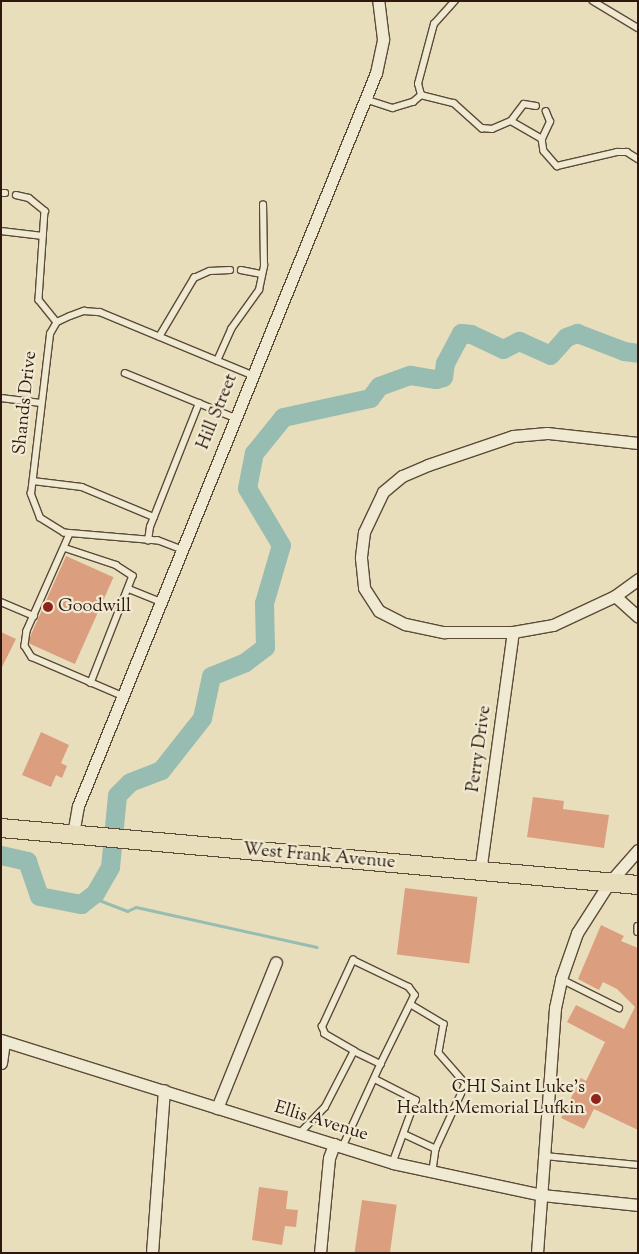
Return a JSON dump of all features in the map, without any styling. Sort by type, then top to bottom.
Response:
[{"type":"main road","name":"West Frank Avenue","points":[[1,828],[638,885]]},
{"type":"street","name":"Hill Street","points":[[74,834],[78,806],[376,73],[383,39],[378,1]]},
{"type":"street","points":[[638,443],[556,434],[513,436],[428,464],[402,476],[383,492],[369,520],[361,546],[364,588],[379,612],[405,624],[426,630],[460,633],[513,632],[553,625],[615,596],[638,579]]},
{"type":"street","points":[[615,596],[638,617]]},
{"type":"street","name":"Perry Drive","points":[[480,872],[513,632]]},
{"type":"street","points":[[537,1253],[555,1008],[561,979],[576,933],[609,883],[638,850]]},
{"type":"street","points":[[217,1108],[276,962]]},
{"type":"street","points":[[1,1063],[3,1041]]},
{"type":"street","name":"Ellis Avenue","points":[[3,1041],[164,1090],[299,1134],[432,1173],[542,1195],[638,1205]]},
{"type":"street","points":[[152,1253],[164,1090]]},
{"type":"street","points":[[320,1253],[329,1158],[338,1146]]},
{"type":"lane","points":[[421,96],[418,84],[434,24],[456,1]]},
{"type":"lane","points":[[593,1],[638,28]]},
{"type":"lane","points":[[365,99],[393,108],[413,102],[421,96],[454,103],[482,128],[492,129],[511,121],[524,104],[536,106]]},
{"type":"lane","points":[[546,112],[550,122],[542,140],[544,151],[557,166],[570,166],[617,152],[627,152],[638,159]]},
{"type":"lane","points":[[511,121],[542,140]]},
{"type":"lane","points":[[16,195],[29,198],[45,211],[39,300],[58,322],[84,311],[100,312],[252,375]]},
{"type":"lane","points":[[217,361],[231,329],[254,301],[262,274],[263,204]]},
{"type":"lane","points":[[1,231],[43,236]]},
{"type":"lane","points":[[159,337],[194,278],[210,271],[230,270]]},
{"type":"lane","points":[[241,270],[262,274]]},
{"type":"lane","name":"Shands Drive","points":[[58,322],[46,349],[33,481],[33,503],[40,518],[52,528],[70,534],[148,540],[170,544],[182,550]]},
{"type":"lane","points":[[125,373],[235,418]]},
{"type":"lane","points":[[1,398],[41,403]]},
{"type":"lane","points":[[148,540],[154,517],[199,404]]},
{"type":"lane","points":[[33,481],[82,487],[154,517]]},
{"type":"lane","points":[[70,534],[25,640],[28,652],[32,657],[123,696]]},
{"type":"lane","points":[[65,548],[130,572],[134,578],[91,682]]},
{"type":"lane","points":[[129,589],[161,602]]},
{"type":"lane","points":[[1,602],[34,616]]},
{"type":"lane","points":[[638,926],[638,932]]},
{"type":"lane","points":[[338,1146],[375,1079],[412,1005],[414,995],[409,988],[353,960],[322,1028],[326,1034],[354,1051],[381,1064]]},
{"type":"lane","points":[[561,979],[619,1008]]},
{"type":"lane","points":[[412,1005],[444,1024],[439,1053],[466,1084],[436,1149],[432,1173]]},
{"type":"lane","points":[[299,1134],[325,1107],[354,1051]]},
{"type":"lane","points":[[375,1079],[416,1100],[394,1163]]},
{"type":"lane","points":[[404,1134],[436,1149]]},
{"type":"lane","points":[[545,1156],[638,1165]]},
{"type":"building","points":[[66,556],[114,577],[75,664],[27,643]]},
{"type":"building","points":[[1,632],[16,639],[1,669]]},
{"type":"building","points":[[41,732],[69,745],[61,763],[67,766],[62,778],[56,775],[51,787],[22,775]]},
{"type":"building","points":[[533,797],[564,801],[563,809],[609,815],[604,848],[527,837]]},
{"type":"building","points":[[405,888],[477,897],[469,963],[397,955]]},
{"type":"building","points":[[601,925],[624,936],[621,941],[638,948],[638,1130],[594,1109],[584,1129],[561,1118],[581,1078],[586,1081],[605,1042],[567,1022],[576,1005],[624,1029],[635,1007],[617,989],[603,982],[599,990],[578,979]]},
{"type":"building","points":[[259,1187],[288,1191],[286,1209],[298,1210],[296,1227],[285,1226],[282,1245],[252,1240]]},
{"type":"building","points":[[362,1200],[397,1205],[390,1253],[355,1252]]},
{"type":"waterway","points":[[1,855],[27,861],[39,896],[81,904],[95,893],[110,867],[117,795],[130,782],[161,770],[202,718],[211,676],[245,662],[265,647],[264,603],[281,545],[247,488],[254,453],[283,417],[370,398],[379,386],[410,375],[436,379],[443,377],[445,363],[461,333],[471,334],[503,349],[519,341],[550,355],[566,337],[577,333],[624,351],[638,353]]},
{"type":"waterway","points":[[91,897],[127,911],[136,907],[317,947]]},
{"type":"place","name":"Goodwill","points":[[48,607]]},
{"type":"place","name":"CHI Saint Luke's Health-Memorial Lufkin","points":[[596,1099]]}]
